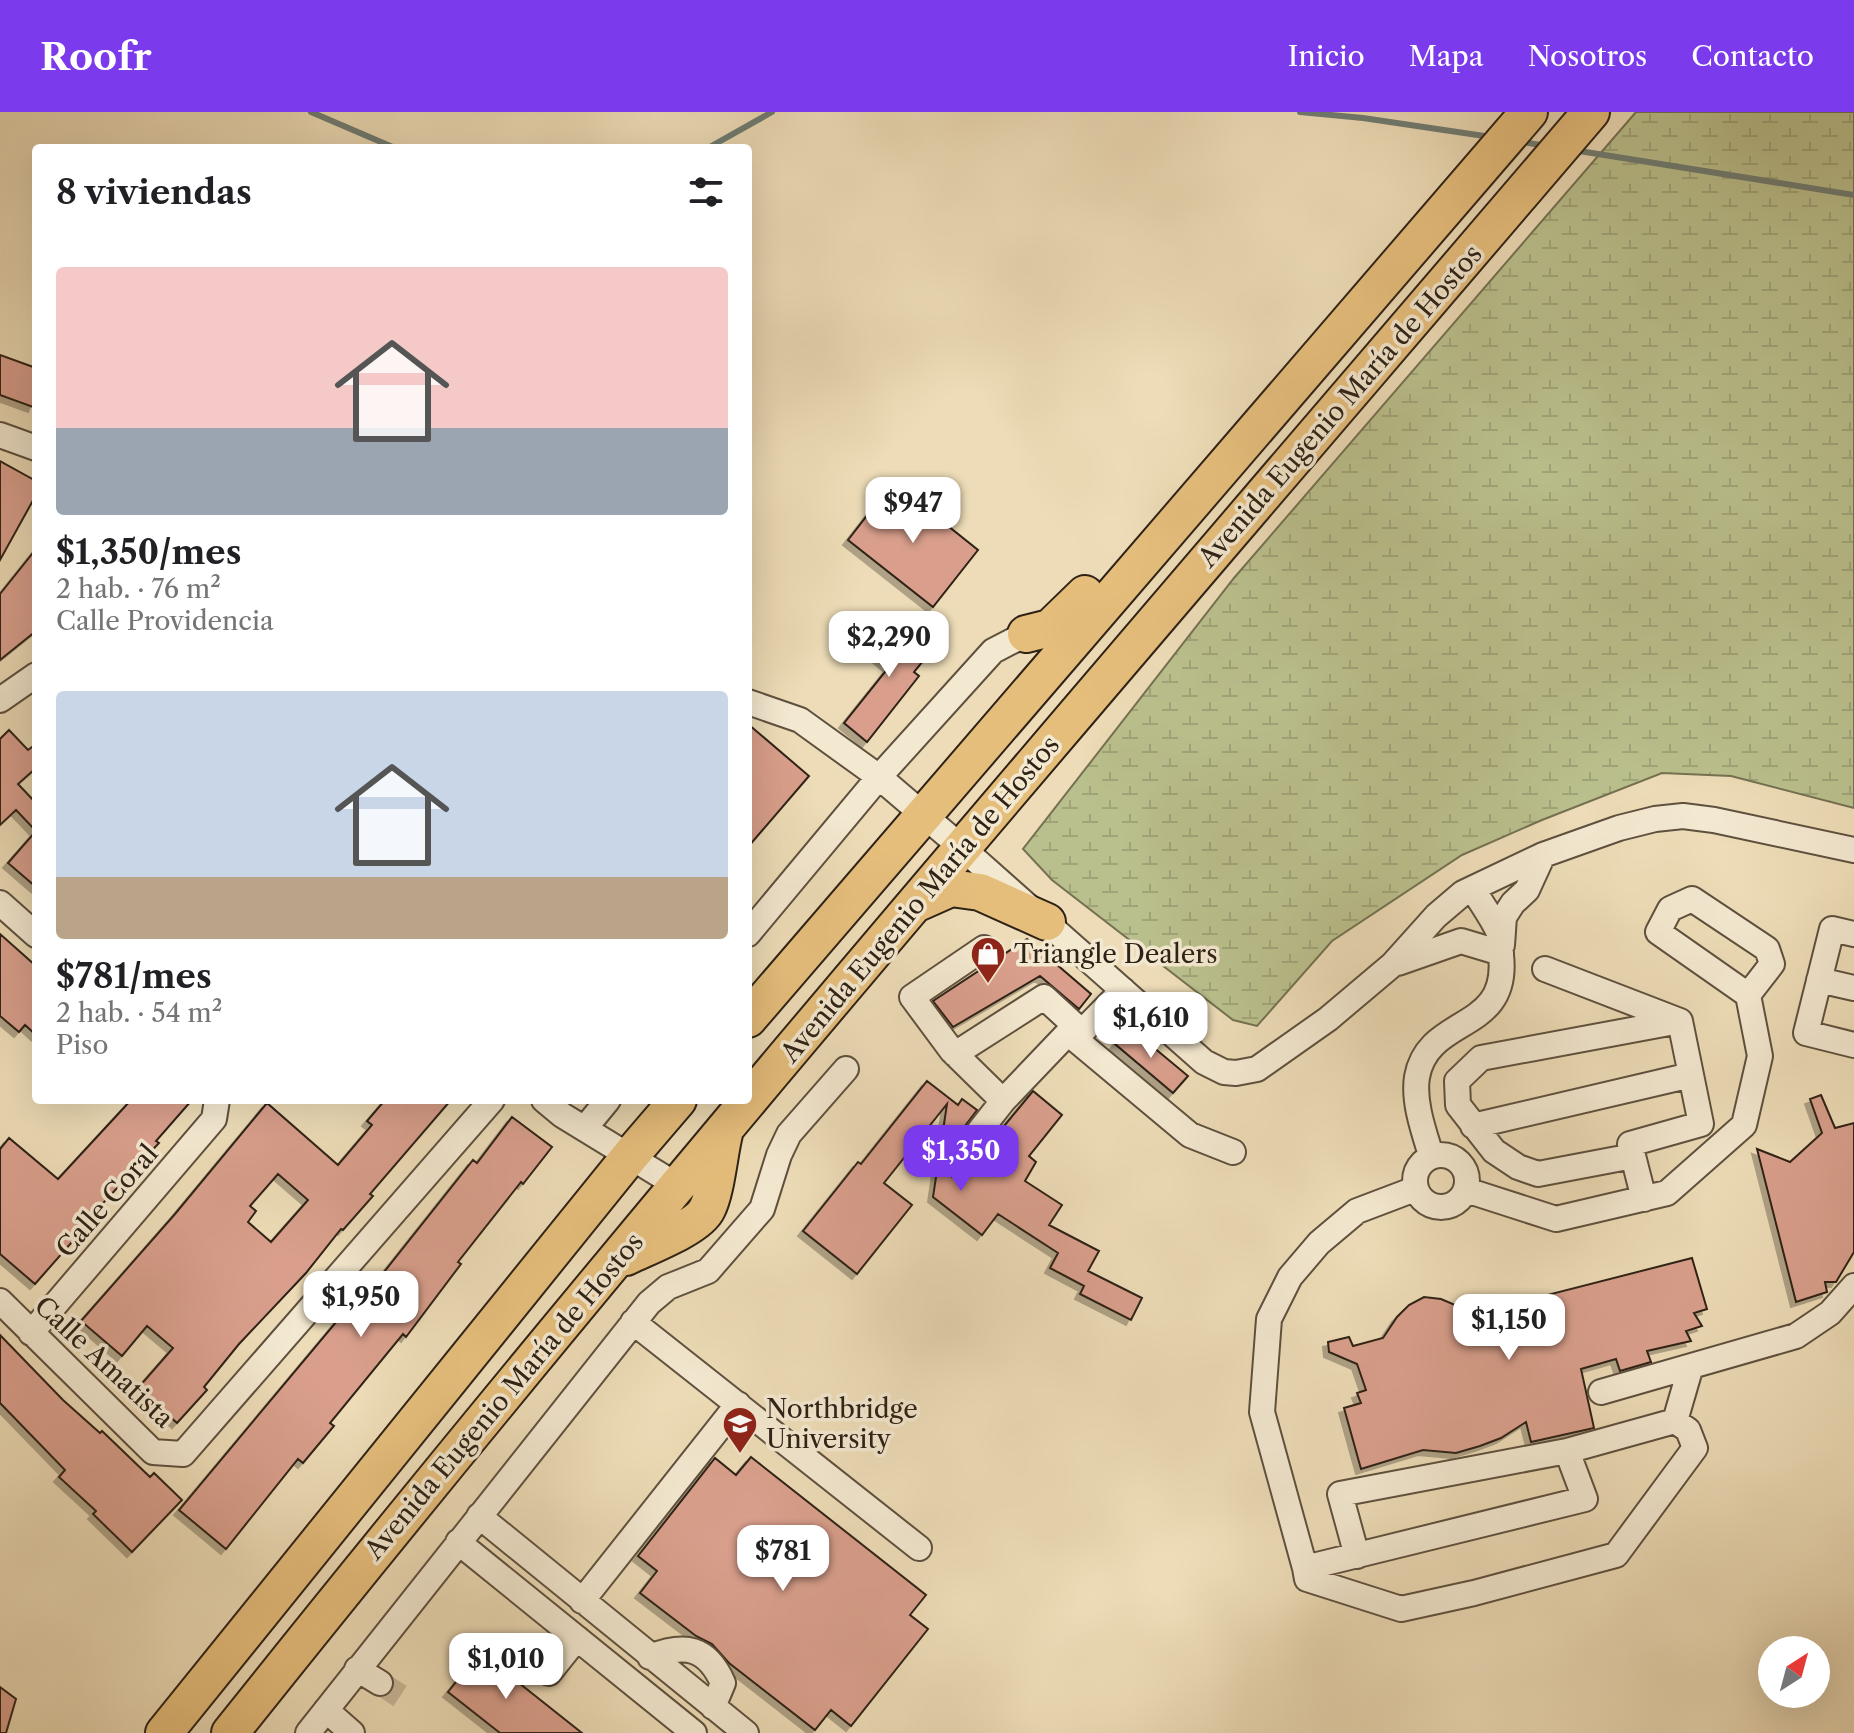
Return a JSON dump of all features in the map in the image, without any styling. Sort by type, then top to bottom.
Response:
[{"type":"highway","name":"Avenida Eugenio María de Hostos","points":[[752,1014],[1529,112]]},
{"type":"highway","name":"Avenida Eugenio María de Hostos","points":[[752,1098],[961,847],[1589,115]]},
{"type":"highway","points":[[1026,634],[1050,628],[1263,418]]},
{"type":"highway","points":[[914,904],[951,888],[980,892],[1047,922]]},
{"type":"highway","name":"Avenida Eugenio María de Hostos","points":[[164,1733],[675,1104]]},
{"type":"highway","name":"Avenida Eugenio María de Hostos","points":[[230,1733],[399,1521],[747,1104]]},
{"type":"highway","points":[[610,1265],[689,1225],[706,1213],[724,1132]]},
{"type":"street","points":[[0,435],[32,447]]},
{"type":"street","points":[[752,929],[879,777],[993,651],[1026,634]]},
{"type":"street","points":[[0,700],[32,678]]},
{"type":"street","points":[[752,703],[800,720],[879,777],[1204,1062],[1224,1072],[1257,1069],[1328,1019],[1392,965],[1436,916],[1468,891],[1543,855],[1619,828],[1683,816],[1854,850]]},
{"type":"street","points":[[1501,953],[1504,917],[1527,890],[1543,855]]},
{"type":"street","points":[[1431,1155],[1418,1101],[1417,1077],[1428,1051],[1443,1036],[1476,1017],[1497,997],[1504,973],[1500,934],[1468,891]]},
{"type":"street","points":[[1466,1190],[1556,1219],[1667,1193],[1744,1125],[1760,1056],[1748,995],[1658,932],[1670,909],[1692,899],[1767,949],[1772,964],[1748,995]]},
{"type":"street","points":[[0,903],[32,931]]},
{"type":"street","points":[[1854,934],[1832,929],[1806,1033],[1854,1045]]},
{"type":"street","points":[[1392,965],[1439,946],[1461,941],[1501,953]]},
{"type":"street","points":[[984,948],[912,997],[955,1054],[1003,1101]]},
{"type":"street","points":[[1545,969],[1680,1021]]},
{"type":"street","points":[[1819,980],[1854,988]]},
{"type":"street","points":[[955,1162],[1003,1101],[1066,1035],[1079,1035],[1123,990]]},
{"type":"street","points":[[955,1054],[1044,997],[1079,1035],[1190,1135],[1233,1152]]},
{"type":"street","points":[[1644,1199],[1630,1144],[1701,1124],[1680,1021]]},
{"type":"street","points":[[1633,1156],[1538,1174],[1518,1167],[1494,1151],[1458,1105],[1457,1081],[1481,1058],[1680,1021]]},
{"type":"street","points":[[308,1733],[649,1303],[668,1287],[708,1271],[762,1209],[789,1134],[846,1069]]},
{"type":"street","points":[[1473,1126],[1691,1075]]},
{"type":"street","name":"Calle Coral","points":[[31,1333],[214,1119],[216,1104]]},
{"type":"street","name":"Calle Amatista","points":[[0,1301],[153,1452],[183,1454],[489,1104]]},
{"type":"street","points":[[549,1104],[678,1186]]},
{"type":"street","points":[[585,1128],[605,1104]]},
{"type":"street","points":[[1431,1155],[1452,1156],[1466,1170],[1466,1190],[1456,1203],[1441,1208],[1425,1202],[1415,1189],[1417,1169],[1431,1155]]},
{"type":"street","points":[[1415,1189],[1357,1211],[1319,1243],[1290,1277],[1269,1319],[1262,1412],[1307,1579],[1401,1609],[1616,1555],[1695,1448],[1688,1430],[1675,1421]]},
{"type":"street","points":[[706,1213],[736,1239]]},
{"type":"street","points":[[1601,1392],[1796,1336],[1830,1313],[1854,1286]]},
{"type":"street","points":[[633,1322],[919,1548]]},
{"type":"street","points":[[1675,1421],[1691,1366]]},
{"type":"street","points":[[582,1601],[738,1404]]},
{"type":"street","points":[[1357,1556],[1340,1494],[1567,1451],[1675,1421]]},
{"type":"street","points":[[1305,1568],[1585,1499],[1567,1451]]},
{"type":"street","points":[[479,1516],[746,1733]]},
{"type":"street","points":[[458,1542],[694,1733]]},
{"type":"street","points":[[549,1673],[577,1638]]},
{"type":"street","points":[[650,1657],[672,1648],[696,1650],[716,1667],[723,1683],[713,1707]]},
{"type":"street","points":[[357,1669],[380,1683]]},
{"type":"street","points":[[326,1710],[352,1733]]},
{"type":"green space","points":[[1636,112],[1854,112],[1854,808],[1731,776],[1662,773],[1462,855],[1332,941],[1257,1026],[1233,1020],[1052,880],[1023,849],[1234,578]]},
{"type":"building","points":[[0,355],[32,367],[32,407],[0,395]]},
{"type":"building","points":[[0,461],[32,479],[32,502],[0,560]]},
{"type":"building","points":[[893,482],[978,550],[933,607],[848,540]]},
{"type":"building","points":[[32,554],[32,634],[0,660],[0,594]]},
{"type":"building","points":[[895,620],[932,650],[914,672],[919,676],[867,742],[844,723],[889,667],[870,651]]},
{"type":"building","points":[[752,727],[809,776],[752,842]]},
{"type":"building","points":[[9,730],[28,750],[32,747],[32,772],[18,784],[32,799],[32,827],[16,810],[0,825],[0,739]]},
{"type":"building","points":[[32,836],[32,884],[8,863]]},
{"type":"building","points":[[0,934],[32,962],[32,1031],[25,1025],[19,1032],[0,1016]]},
{"type":"building","name":"Triangle Dealers","points":[[1027,939],[1091,994],[1079,1009],[1040,976],[953,1027],[933,1001]]},
{"type":"building","points":[[1129,1027],[1188,1076],[1173,1093],[1115,1044]]},
{"type":"building","points":[[927,1081],[958,1105],[962,1099],[977,1110],[940,1159],[941,1168],[952,1177],[967,1171],[1033,1091],[1062,1115],[1029,1156],[1036,1162],[1025,1181],[1062,1205],[1049,1225],[1099,1251],[1088,1271],[1142,1298],[1131,1320],[1080,1294],[1084,1286],[1050,1268],[1058,1253],[998,1214],[982,1235],[933,1197],[947,1104],[884,1183],[912,1205],[857,1274],[803,1231]]},
{"type":"building","points":[[1821,1095],[1835,1128],[1854,1123],[1854,1252],[1836,1282],[1825,1282],[1827,1292],[1796,1302],[1757,1149],[1790,1162],[1822,1133],[1810,1099]]},
{"type":"building","points":[[127,1104],[188,1104],[156,1141],[159,1143],[92,1215],[94,1217],[35,1284],[0,1254],[0,1149],[9,1138],[58,1179]]},
{"type":"building","points":[[266,1104],[338,1165],[372,1125],[367,1121],[382,1104],[448,1104],[370,1194],[373,1196],[239,1344],[204,1387],[207,1390],[177,1423],[138,1388],[173,1348],[147,1326],[122,1356],[81,1321]],"holes":[[[278,1174],[308,1200],[271,1242],[248,1222],[256,1211],[250,1206]]]},
{"type":"building","points":[[512,1117],[552,1147],[458,1262],[461,1264],[406,1337],[403,1334],[330,1423],[334,1426],[303,1463],[298,1459],[226,1549],[179,1510],[352,1303],[357,1306],[473,1160],[477,1163]]},
{"type":"building","points":[[1692,1258],[1707,1309],[1694,1313],[1702,1326],[1686,1331],[1691,1341],[1647,1351],[1651,1362],[1620,1371],[1616,1359],[1581,1369],[1594,1428],[1531,1442],[1526,1422],[1501,1438],[1456,1453],[1423,1450],[1361,1469],[1344,1408],[1361,1403],[1357,1393],[1366,1390],[1357,1364],[1329,1352],[1328,1342],[1349,1337],[1353,1346],[1383,1338],[1409,1305],[1424,1297],[1441,1299],[1469,1311],[1479,1297],[1493,1309]]},
{"type":"building","points":[[0,1335],[63,1400],[100,1433],[102,1431],[150,1477],[154,1473],[182,1500],[132,1552],[93,1514],[96,1511],[59,1477],[65,1470],[0,1403]]},
{"type":"building","points":[[751,1457],[926,1595],[910,1615],[928,1629],[851,1726],[831,1710],[815,1730],[729,1663],[712,1644],[696,1636],[640,1593],[657,1571],[638,1556],[715,1458],[736,1475]]},
{"type":"building","points":[[480,1652],[582,1733],[500,1733],[448,1692]]},
{"type":"building","points":[[0,1687],[16,1699],[6,1733],[0,1733]]},
{"type":"waterway","points":[[311,112],[386,144]]},
{"type":"waterway","points":[[715,144],[772,112]]},
{"type":"waterway","points":[[1300,112],[1491,137]]},
{"type":"waterway","points":[[1522,142],[1546,146]]},
{"type":"waterway","points":[[1573,150],[1854,195]]},
{"type":"tunnel","points":[[380,1683],[403,1698]]},
{"type":"place","name":"Triangle Dealers","points":[[988,985]]},
{"type":"place","name":"Northbridge University","points":[[740,1455]]}]
